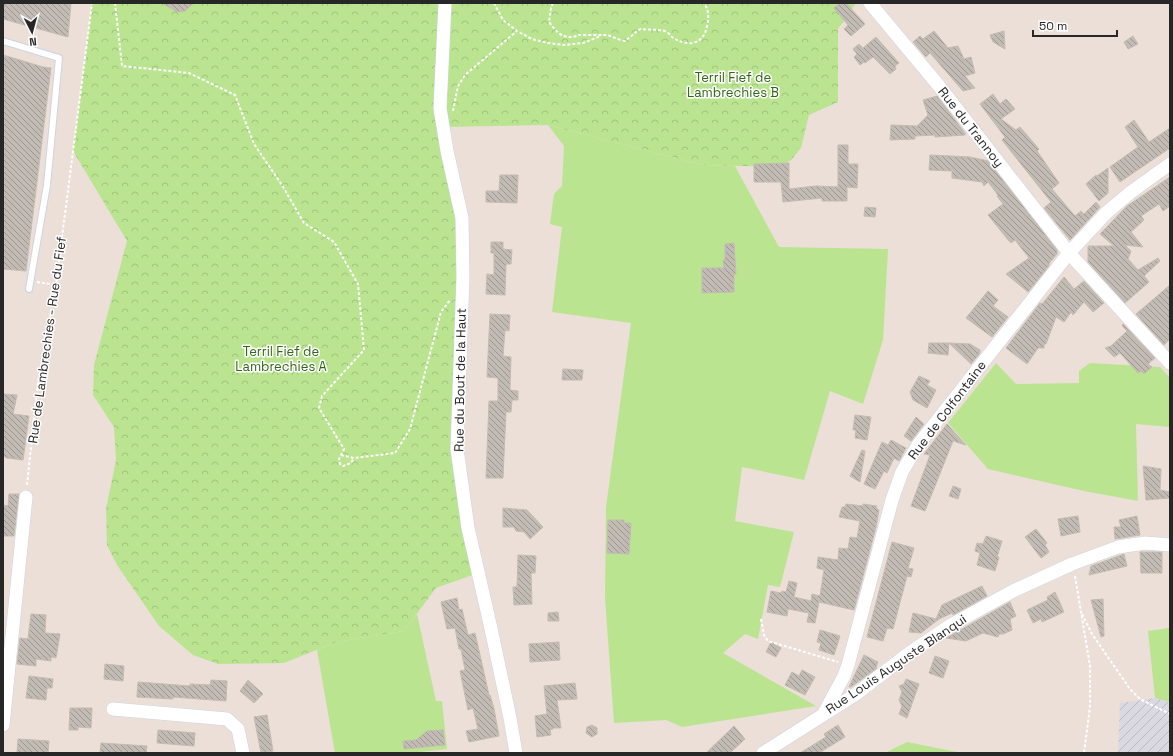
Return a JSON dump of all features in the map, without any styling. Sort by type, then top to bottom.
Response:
[{"type":"street","name":"Rue du Bout de la Haut","points":[[445,3],[440,108],[446,145],[462,218],[463,277],[457,448],[468,528],[494,639],[516,753]]},
{"type":"street","name":"Rue du Trannoy","points":[[870,3],[939,86],[1069,253],[1170,363]]},
{"type":"street","name":"Rue de Colfontaine","points":[[822,715],[844,676],[848,665],[892,500],[902,472],[918,445],[1069,253],[1106,213],[1131,192],[1170,164]]},
{"type":"street","points":[[3,725],[26,497]]},
{"type":"street","name":"Rue Louis Auguste Blanqui","points":[[763,753],[856,694],[908,654],[951,624],[1013,590],[1072,564],[1118,547],[1145,543],[1170,545]]},
{"type":"street","points":[[113,709],[227,719],[238,729],[243,753]]},
{"type":"lane","points":[[3,42],[59,58],[47,185],[29,289]]},
{"type":"path","name":"Rue de Lambrechies - Rue du Fief","points":[[26,497],[38,382],[56,285],[92,3]]},
{"type":"path","points":[[115,3],[122,66],[189,73],[235,95],[254,144],[282,185],[304,223],[334,242],[358,284],[364,350],[322,396],[319,408],[344,449],[339,459],[340,464],[343,466],[351,463],[354,458]]},
{"type":"path","points":[[494,3],[503,20],[517,31],[532,39],[564,45],[583,43],[604,35]]},
{"type":"path","points":[[553,3],[549,22],[558,33],[571,38],[578,35],[604,35],[613,36],[618,40],[625,41],[640,29],[666,31],[672,37],[686,44],[697,43],[703,37],[709,18],[704,3]]},
{"type":"path","points":[[458,86],[465,75],[517,31]]},
{"type":"path","points":[[30,281],[56,285]]},
{"type":"path","points":[[341,455],[354,458],[395,453],[410,429],[441,312],[445,306]]},
{"type":"path","points":[[1072,564],[1090,666],[1090,706],[1084,753]]},
{"type":"path","points":[[1081,611],[1092,634],[1130,689],[1140,699],[1170,714]]},
{"type":"path","points":[[761,619],[764,635],[768,641],[848,665]]},
{"type":"shaded area","points":[[1155,698],[1170,702],[1170,753],[1118,753],[1120,703]]},
{"type":"green space","name":"Terril Fief de Lambrechies A","points":[[92,3],[856,3],[838,29],[838,102],[809,115],[801,148],[791,160],[779,167],[703,165],[548,125],[442,127],[462,218],[457,449],[478,573],[436,588],[404,631],[336,642],[284,663],[218,664],[193,655],[159,626],[117,565],[107,545],[106,509],[116,460],[114,427],[93,395],[94,365],[127,241],[73,151]]},
{"type":"green space","points":[[548,125],[703,165],[735,166],[779,247],[888,249],[883,340],[863,404],[830,391],[804,480],[742,467],[735,521],[794,532],[780,587],[768,585],[758,639],[745,634],[723,653],[816,706],[682,727],[666,720],[614,723],[605,598],[606,507],[631,323],[552,312],[562,227],[550,224],[554,194],[562,186],[564,146]]},
{"type":"green space","points":[[996,363],[1016,384],[1079,383],[1079,371],[1090,363],[1160,367],[1170,378],[1170,427],[1136,424],[1138,501],[1084,491],[988,469],[948,423]]},
{"type":"green space","points":[[1170,586],[1170,702],[1155,698],[1148,631],[1169,628]]},
{"type":"green space","points":[[417,614],[436,701],[442,701],[447,749],[411,753],[335,753],[317,650],[336,642],[404,631]]},
{"type":"green space","points":[[907,742],[962,753],[885,753]]},
{"type":"building","points":[[3,3],[71,3],[68,37],[3,19]]},
{"type":"building","points":[[162,3],[194,3],[185,11],[177,12]]},
{"type":"building","points":[[840,3],[846,3],[865,24],[851,36],[844,29],[848,25],[834,8]]},
{"type":"building","points":[[934,31],[948,48],[958,46],[964,59],[971,57],[975,73],[965,76],[975,88],[963,91],[930,53],[926,57],[913,42],[920,36],[923,39]]},
{"type":"building","points":[[1004,31],[1005,49],[993,42],[990,35]]},
{"type":"building","points":[[1133,36],[1138,44],[1128,49],[1124,42]]},
{"type":"building","points":[[876,37],[899,63],[895,66],[896,69],[890,74],[873,57],[860,65],[854,57],[857,54],[853,49],[859,44],[863,48]]},
{"type":"building","points":[[3,55],[51,68],[26,271],[3,269]]},
{"type":"building","points":[[993,94],[1000,104],[1006,99],[1015,109],[1001,119],[1016,130],[1020,127],[1039,149],[1037,151],[1059,183],[1052,189],[1075,216],[1081,211],[1084,214],[1096,202],[1100,207],[1070,240],[1044,208],[1051,202],[1002,140],[1005,137],[980,104]]},
{"type":"building","points":[[937,96],[965,135],[935,137],[935,135],[915,136],[915,139],[890,140],[891,125],[917,126],[928,115],[923,100]]},
{"type":"building","points":[[1134,120],[1149,142],[1170,128],[1170,148],[1120,182],[1110,167],[1138,147],[1125,127]]},
{"type":"building","points":[[838,145],[848,145],[848,164],[858,164],[857,188],[847,187],[847,201],[822,201],[822,198],[783,202],[781,182],[754,182],[754,164],[789,163],[789,189],[816,186],[838,187]]},
{"type":"building","points":[[930,155],[970,157],[988,161],[1057,250],[1057,254],[1028,292],[1006,274],[1029,258],[1015,240],[1011,243],[1009,241],[988,215],[1003,204],[997,196],[998,195],[988,182],[984,186],[982,182],[952,178],[952,171],[929,170]]},
{"type":"building","points":[[1108,168],[1108,193],[1099,201],[1086,184],[1096,175],[1097,176]]},
{"type":"building","points":[[500,175],[518,175],[517,203],[486,202],[486,191],[499,191]]},
{"type":"building","points":[[1170,177],[1170,206],[1163,211],[1159,204],[1141,216],[1144,220],[1131,232],[1143,247],[1125,245],[1131,251],[1128,259],[1138,270],[1158,258],[1160,261],[1144,276],[1149,282],[1125,303],[1088,262],[1088,246],[1114,246],[1100,234],[1127,206]]},
{"type":"building","points":[[865,207],[876,208],[875,217],[864,216]]},
{"type":"building","points":[[491,242],[503,242],[503,249],[512,250],[511,264],[506,264],[505,295],[486,294],[487,274],[494,275],[494,253],[491,253]]},
{"type":"building","points":[[734,243],[736,274],[734,274],[734,292],[702,293],[702,268],[724,268],[723,260],[725,260],[725,244]]},
{"type":"building","points":[[1064,277],[1074,289],[1084,281],[1104,303],[1093,312],[1084,302],[1073,315],[1071,312],[1064,322],[1056,317],[1046,344],[1044,344],[1044,348],[1038,348],[1027,364],[1006,348],[1040,303],[1042,304]]},
{"type":"building","points":[[1170,285],[1170,339],[1164,345],[1136,314]]},
{"type":"building","points":[[988,291],[998,300],[993,306],[1008,317],[992,337],[966,318]]},
{"type":"building","points":[[490,314],[510,315],[509,331],[505,330],[503,356],[511,357],[510,390],[518,391],[518,400],[512,400],[511,412],[506,412],[503,478],[486,478],[489,401],[498,401],[498,378],[487,377]]},
{"type":"building","points":[[1123,324],[1155,358],[1148,364],[1152,367],[1144,374],[1141,371],[1138,373],[1120,353],[1114,357],[1105,348],[1111,346],[1127,331],[1122,325]]},
{"type":"building","points":[[929,343],[949,343],[948,355],[928,353]]},
{"type":"building","points":[[949,343],[970,344],[980,350],[980,353],[971,364]]},
{"type":"building","points":[[563,369],[583,370],[582,380],[562,380]]},
{"type":"building","points":[[919,376],[930,381],[927,385],[936,390],[927,408],[913,400],[910,392]]},
{"type":"building","points":[[3,394],[17,395],[13,414],[29,416],[23,460],[3,456]]},
{"type":"building","points":[[855,415],[871,417],[867,440],[855,438],[856,430],[853,430]]},
{"type":"building","points":[[916,417],[924,424],[911,441],[904,436]]},
{"type":"building","points":[[947,424],[966,445],[953,441],[925,511],[911,506],[930,455],[924,454]]},
{"type":"building","points":[[891,440],[906,448],[899,461],[894,458],[887,473],[884,471],[875,489],[864,484],[882,442],[888,445]]},
{"type":"building","points":[[862,450],[865,451],[860,482],[850,476]]},
{"type":"building","points":[[1143,466],[1161,469],[1160,490],[1170,492],[1170,498],[1146,500]]},
{"type":"building","points":[[953,486],[961,489],[958,499],[949,496]]},
{"type":"building","points":[[9,494],[19,494],[14,536],[3,536],[3,505],[8,506]]},
{"type":"building","points":[[846,504],[877,506],[876,508],[879,510],[876,527],[854,610],[819,602],[815,623],[807,622],[809,613],[788,609],[787,616],[767,612],[771,591],[781,593],[782,591],[786,592],[789,581],[797,583],[794,597],[811,601],[812,594],[820,596],[824,570],[817,568],[818,557],[838,560],[839,548],[848,549],[850,537],[857,538],[860,521],[839,517],[842,507],[845,507]]},
{"type":"building","points":[[503,508],[527,510],[543,527],[530,539],[524,532],[516,531],[514,527],[503,527]]},
{"type":"building","points":[[1078,516],[1080,532],[1061,536],[1058,519]]},
{"type":"building","points":[[1137,516],[1140,535],[1115,539],[1114,527],[1121,527],[1119,520]]},
{"type":"building","points":[[608,520],[624,520],[624,523],[631,523],[629,554],[607,553]]},
{"type":"building","points":[[1036,529],[1047,543],[1045,545],[1049,552],[1041,558],[1025,537]]},
{"type":"building","points":[[986,536],[1002,541],[997,557],[999,557],[995,571],[977,565],[980,553],[975,551],[977,543],[983,544]]},
{"type":"building","points":[[892,542],[914,548],[908,568],[913,569],[911,577],[907,576],[893,629],[887,628],[883,641],[867,637]]},
{"type":"building","points":[[1140,552],[1162,552],[1162,573],[1141,573]]},
{"type":"building","points":[[1124,554],[1127,566],[1089,575],[1091,566]]},
{"type":"building","points":[[518,555],[536,556],[535,573],[531,573],[532,604],[514,605],[513,587],[517,587]]},
{"type":"building","points":[[982,586],[987,596],[953,615],[952,613],[939,619],[921,633],[909,632],[913,613],[936,619],[942,605]]},
{"type":"building","points":[[1055,592],[1064,612],[1042,622],[1041,619],[1033,623],[1027,610],[1048,600],[1047,597]]},
{"type":"building","points":[[457,598],[459,610],[462,609],[468,635],[475,633],[489,695],[494,709],[499,736],[469,742],[466,731],[478,729],[473,708],[468,710],[460,671],[465,670],[455,628],[447,629],[441,602]]},
{"type":"building","points":[[1103,599],[1104,636],[1101,637],[1091,600]]},
{"type":"building","points":[[1010,602],[1016,616],[1010,619],[1012,630],[999,634],[998,637],[983,633],[966,641],[946,638]]},
{"type":"building","points":[[558,612],[559,621],[548,621],[548,613]]},
{"type":"building","points":[[31,614],[46,615],[45,633],[60,634],[56,658],[51,657],[51,661],[36,659],[36,666],[17,664],[20,638],[28,639]]},
{"type":"building","points":[[820,630],[840,636],[834,655],[819,650],[821,643],[817,642]]},
{"type":"building","points":[[559,642],[560,660],[530,662],[529,644]]},
{"type":"building","points":[[771,642],[781,648],[776,657],[766,652]]},
{"type":"building","points":[[864,655],[878,662],[877,668],[849,687]]},
{"type":"building","points":[[935,656],[949,661],[943,678],[929,673]]},
{"type":"building","points":[[105,664],[124,666],[123,681],[104,679]]},
{"type":"building","points":[[802,670],[815,677],[805,695],[785,685],[792,672],[799,676]]},
{"type":"building","points":[[29,676],[53,679],[52,688],[47,688],[46,700],[26,698]]},
{"type":"building","points":[[906,679],[919,684],[907,718],[899,714],[902,706],[899,700],[902,692],[899,686],[904,684]]},
{"type":"building","points":[[211,680],[227,681],[226,701],[173,697],[173,699],[137,697],[138,682],[190,686],[190,684],[210,685]]},
{"type":"building","points":[[248,680],[263,694],[254,703],[240,691]]},
{"type":"building","points":[[575,683],[577,699],[557,700],[561,728],[553,728],[550,730],[551,735],[537,737],[535,716],[547,714],[544,686]]},
{"type":"building","points":[[70,708],[92,708],[91,728],[78,727],[78,730],[69,730]]},
{"type":"building","points":[[267,715],[273,751],[261,753],[254,717]]},
{"type":"building","points":[[592,725],[597,728],[597,734],[592,737],[586,733],[587,727]]},
{"type":"building","points":[[838,725],[845,737],[819,753],[800,753],[826,737],[824,734]]},
{"type":"building","points":[[734,726],[745,739],[730,753],[706,753]]},
{"type":"building","points":[[158,730],[195,733],[194,746],[157,743]]},
{"type":"building","points":[[443,730],[445,745],[404,749],[403,741],[416,740],[427,731]]},
{"type":"building","points":[[18,739],[49,741],[48,753],[17,753]]},
{"type":"building","points":[[101,743],[147,746],[146,753],[100,753]]},
{"type":"park label","name":"Terril Fief de Lambrechies B","points":[[733,84]]}]
